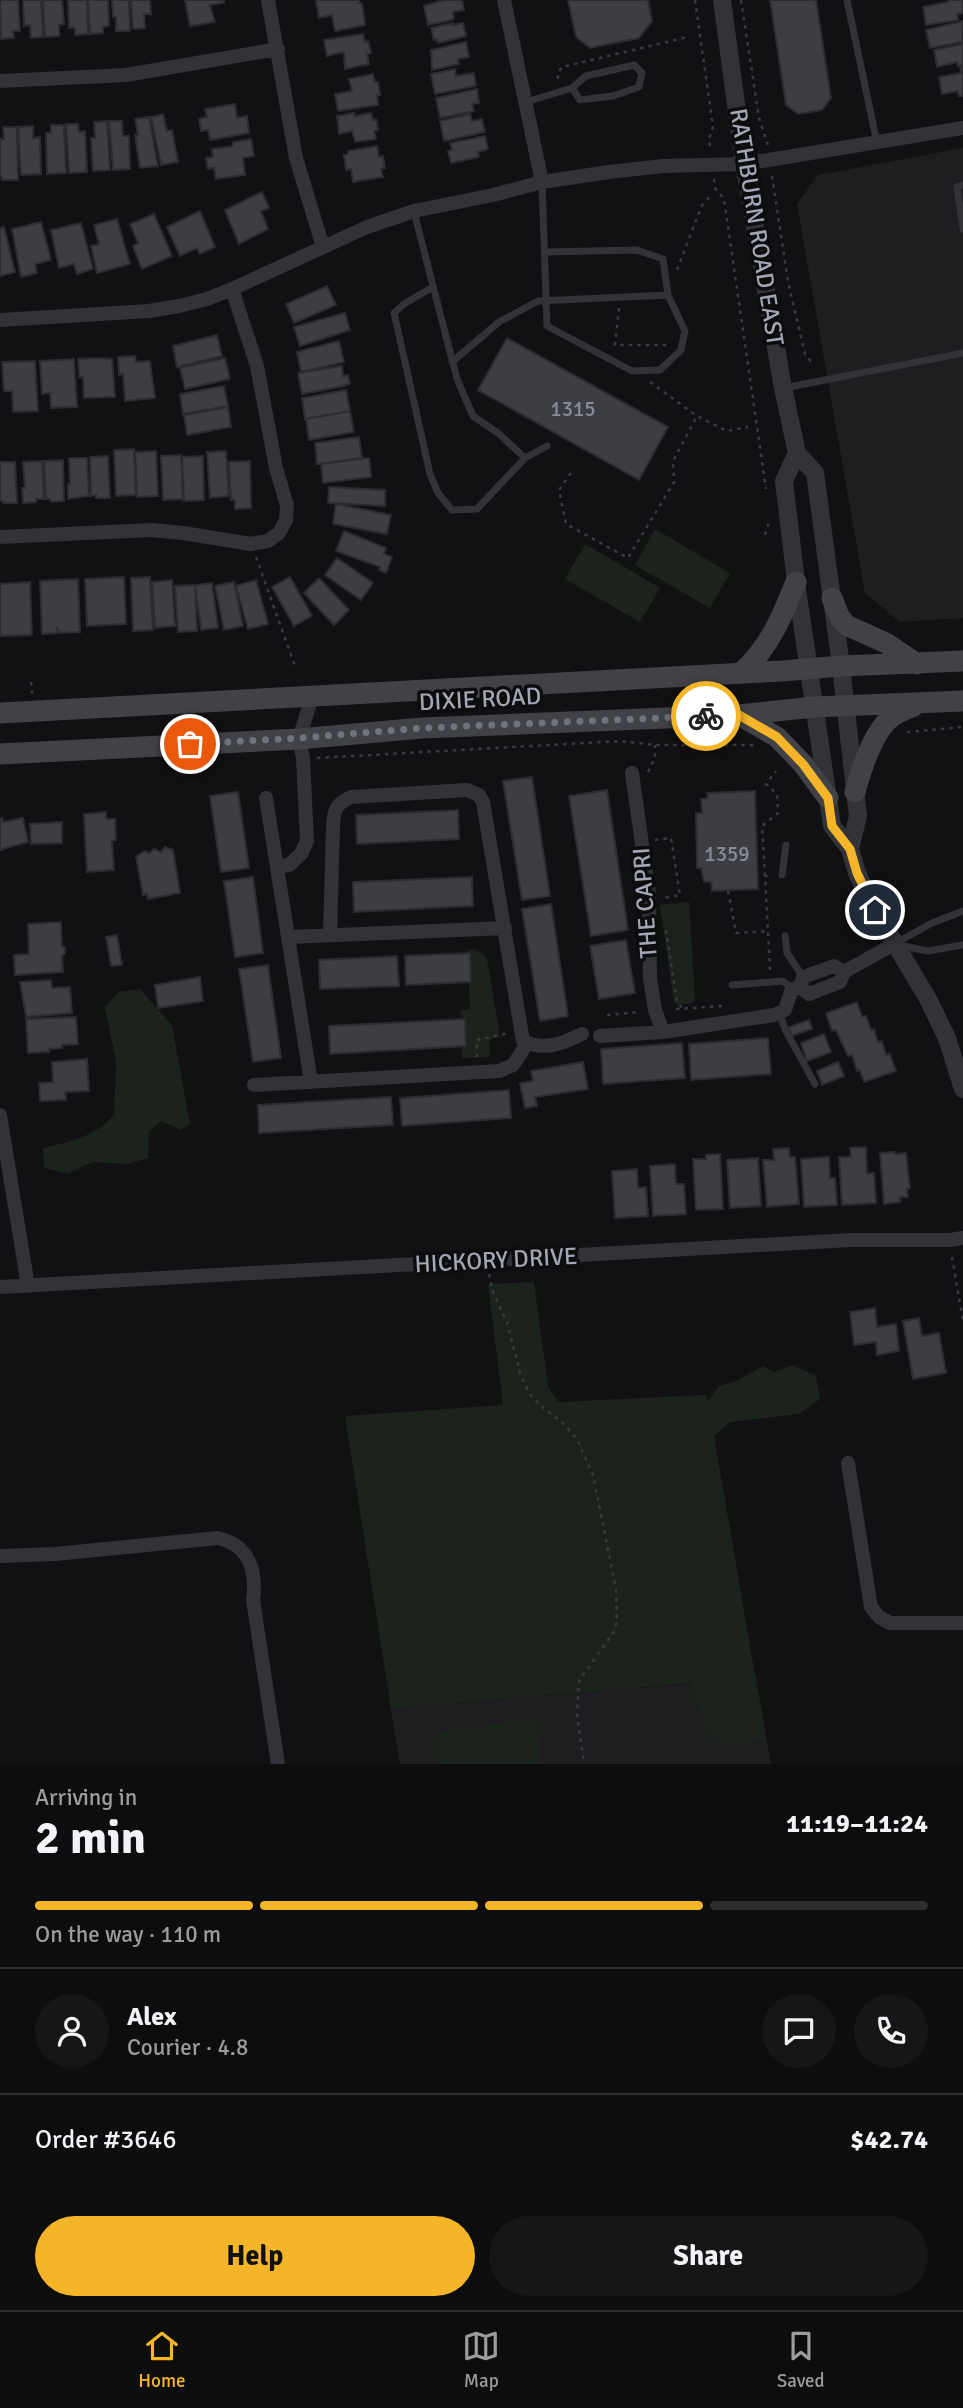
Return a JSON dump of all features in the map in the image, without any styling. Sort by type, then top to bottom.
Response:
[{"type":"main road","points":[[741,673],[768,644],[796,582]]},
{"type":"main road","points":[[832,598],[846,625],[886,643],[917,664]]},
{"type":"main road","name":"DIXIE ROAD","points":[[0,713],[963,661]]},
{"type":"main road","name":"DIXIE ROAD","points":[[0,754],[301,748],[422,728],[739,715],[814,707],[963,701]]},
{"type":"main road","points":[[855,792],[868,753],[887,722],[894,715],[919,704]]},
{"type":"main road","points":[[739,715],[777,737],[803,764],[828,798]]},
{"type":"street","points":[[268,0],[296,158],[323,247]]},
{"type":"street","points":[[504,0],[542,182]]},
{"type":"street","name":"RATHBURN ROAD EAST","points":[[722,0],[744,164],[783,388],[797,453],[815,473],[858,816],[850,849]]},
{"type":"street","points":[[0,81],[126,75],[278,49]]},
{"type":"street","points":[[0,320],[157,310],[207,299],[367,227],[414,211],[542,182],[649,167],[744,164],[963,128]]},
{"type":"street","points":[[0,537],[152,530],[251,544],[268,541],[279,533],[286,520],[287,506],[275,468],[257,366],[232,289]]},
{"type":"street","points":[[797,453],[784,481],[832,826],[850,849],[857,873],[894,944],[933,1009],[947,1038],[963,1089]]},
{"type":"street","points":[[277,867],[289,865],[301,854],[307,841],[301,748],[312,697]]},
{"type":"street","name":"THE CAPRI","points":[[632,773],[649,894],[650,979],[655,1010],[663,1032]]},
{"type":"street","points":[[254,1085],[499,1071],[513,1065],[519,1041],[505,928],[483,802],[479,794],[467,790],[351,797],[339,803],[334,810],[330,935]]},
{"type":"street","points":[[266,798],[311,1082]]},
{"type":"street","points":[[288,937],[505,928]]},
{"type":"street","points":[[600,1036],[663,1032],[779,1012],[785,1010],[798,984],[834,966],[844,972],[894,944]]},
{"type":"street","points":[[519,1041],[531,1045],[556,1046],[582,1034]]},
{"type":"street","points":[[0,1115],[28,1286]]},
{"type":"street","name":"HICKORY DRIVE","points":[[0,1287],[851,1240],[963,1238]]},
{"type":"street","points":[[848,1464],[871,1607],[879,1617],[890,1623],[963,1623]]},
{"type":"street","points":[[0,1556],[55,1554],[218,1538],[231,1541],[241,1548],[251,1565],[255,1587],[253,1600],[278,1764]]},
{"type":"lane","points":[[847,0],[877,143]]},
{"type":"lane","points":[[525,102],[572,88],[586,76],[634,65],[642,73],[639,87],[613,96],[580,100],[572,88]]},
{"type":"lane","points":[[542,182],[547,326],[632,371],[660,370],[681,350],[685,331],[668,295],[663,258],[637,250],[545,252]]},
{"type":"lane","points":[[963,185],[957,187],[963,229]]},
{"type":"lane","points":[[414,211],[452,362],[473,416],[498,433],[525,458]]},
{"type":"lane","points":[[433,287],[394,313],[430,474],[438,493],[452,510],[477,509],[525,458],[547,446]]},
{"type":"lane","points":[[452,362],[499,322],[538,301],[668,295]]},
{"type":"lane","points":[[783,388],[963,353]]},
{"type":"lane","points":[[782,874],[786,845]]},
{"type":"lane","points":[[894,944],[932,923],[963,911]]},
{"type":"lane","points":[[785,936],[786,953],[798,984]]},
{"type":"lane","points":[[894,944],[928,951],[963,945]]},
{"type":"lane","points":[[732,985],[783,981],[798,984]]},
{"type":"lane","points":[[779,1012],[786,1031],[815,1084]]},
{"type":"path","points":[[695,0],[713,127],[709,139],[710,147]]},
{"type":"path","points":[[741,0],[759,118],[767,140]]},
{"type":"path","points":[[714,183],[724,199],[767,494]]},
{"type":"path","points":[[774,184],[788,282],[805,354],[812,363]]},
{"type":"path","points":[[668,295],[702,205],[712,194]]},
{"type":"path","points":[[620,297],[615,345],[682,344]]},
{"type":"path","points":[[650,382],[697,416],[727,431],[748,427]]},
{"type":"path","points":[[571,473],[559,490],[566,524],[628,558],[674,482],[673,461],[697,416]]},
{"type":"path","points":[[765,535],[771,520]]},
{"type":"path","points":[[251,544],[296,669]]},
{"type":"path","points":[[899,734],[963,727]]},
{"type":"path","points":[[330,758],[620,741],[654,745],[762,748]]},
{"type":"path","points":[[648,778],[655,758],[654,745]]},
{"type":"path","points":[[770,982],[762,826],[778,813],[776,794],[766,784],[776,771]]},
{"type":"path","points":[[654,840],[671,838],[680,895],[662,898]]},
{"type":"path","points":[[765,876],[782,874]]},
{"type":"path","points":[[728,891],[736,933],[769,931]]},
{"type":"path","points":[[665,924],[677,1002],[682,1008]]},
{"type":"path","points":[[607,1015],[643,1011]]},
{"type":"path","points":[[477,1062],[477,1040],[519,1041]]},
{"type":"path","points":[[487,1261],[493,1292],[507,1322],[521,1377],[530,1394],[577,1439],[593,1475],[616,1589],[617,1621],[613,1633],[579,1681],[578,1714],[584,1764]]},
{"type":"path","points":[[953,1262],[963,1321]]},
{"type":"shaded area","points":[[963,148],[963,618],[900,622],[865,593],[797,204],[818,175]]},
{"type":"shaded area","points":[[655,529],[730,573],[710,608],[635,565]]},
{"type":"shaded area","points":[[585,544],[660,588],[640,622],[565,579]]},
{"type":"shaded area","points":[[689,902],[695,999],[693,1003],[677,1005],[674,1002],[660,905]]},
{"type":"shaded area","points":[[474,949],[487,959],[500,1037],[489,1041],[490,1057],[462,1058],[461,1010],[470,1009],[467,950]]},
{"type":"shaded area","points":[[140,989],[172,1025],[190,1124],[181,1130],[161,1121],[149,1132],[148,1158],[127,1164],[92,1162],[68,1174],[44,1168],[43,1148],[90,1134],[114,1115],[116,1061],[105,1007],[118,992]]},
{"type":"shaded area","points":[[534,1282],[548,1386],[558,1402],[706,1395],[708,1402],[719,1386],[736,1381],[763,1366],[774,1372],[793,1365],[816,1376],[820,1399],[799,1414],[730,1422],[714,1436],[766,1739],[744,1745],[717,1743],[706,1733],[692,1683],[391,1709],[345,1416],[503,1405],[488,1284]]},
{"type":"shaded area","points":[[756,1678],[771,1764],[400,1764],[391,1709]]},
{"type":"shaded area","points":[[536,1718],[542,1764],[441,1764],[437,1732]]},
{"type":"building","points":[[0,0],[18,0],[20,31],[13,31],[14,38],[1,39]]},
{"type":"building","points":[[23,0],[41,0],[43,37],[31,38],[30,25],[24,26]]},
{"type":"building","points":[[43,0],[62,0],[64,24],[59,25],[59,36],[45,37]]},
{"type":"building","points":[[68,0],[87,0],[88,34],[75,35],[75,28],[69,28]]},
{"type":"building","points":[[88,0],[108,0],[109,26],[103,27],[103,33],[90,34]]},
{"type":"building","points":[[112,0],[129,0],[130,31],[116,31]]},
{"type":"building","points":[[131,0],[150,0],[151,14],[144,14],[145,28],[133,29]]},
{"type":"building","points":[[185,0],[224,0],[224,3],[210,5],[215,22],[190,26]]},
{"type":"building","points":[[316,0],[359,0],[359,3],[362,3],[365,25],[335,31],[332,15],[319,18]]},
{"type":"building","points":[[444,0],[462,0],[464,10],[453,12],[452,20],[428,25],[424,6]]},
{"type":"building","points":[[568,0],[648,0],[652,21],[639,38],[590,48],[576,37]]},
{"type":"building","points":[[770,0],[816,0],[831,98],[822,110],[798,114],[786,105]]},
{"type":"building","points":[[948,0],[963,0],[963,13],[957,14],[958,20],[926,25],[923,7]]},
{"type":"building","points":[[963,21],[962,42],[930,48],[926,30]]},
{"type":"building","points":[[463,23],[466,36],[438,43],[437,39],[434,40],[431,28]]},
{"type":"building","points":[[363,34],[371,53],[367,54],[369,64],[345,69],[344,52],[327,56],[324,40]]},
{"type":"building","points":[[466,42],[469,57],[458,59],[459,64],[432,70],[431,50]]},
{"type":"building","points":[[963,44],[963,65],[958,66],[957,62],[937,67],[934,50]]},
{"type":"building","points":[[963,67],[963,96],[959,96],[958,91],[942,94],[939,77],[961,73],[960,68]]},
{"type":"building","points":[[455,69],[456,76],[474,73],[476,86],[435,94],[431,74]]},
{"type":"building","points":[[373,74],[375,82],[378,82],[378,105],[338,111],[335,94],[352,91],[349,79]]},
{"type":"building","points":[[477,89],[479,103],[472,104],[474,111],[440,118],[436,98]]},
{"type":"building","points":[[235,104],[237,118],[247,116],[249,133],[210,140],[208,130],[201,131],[199,119],[207,117],[205,109]]},
{"type":"building","points":[[354,113],[355,116],[371,113],[373,120],[376,119],[376,139],[355,142],[352,131],[339,134],[337,116]]},
{"type":"building","points":[[163,114],[167,131],[172,130],[178,162],[161,165],[151,117]]},
{"type":"building","points":[[470,114],[472,121],[482,119],[485,132],[444,141],[440,121]]},
{"type":"building","points":[[149,117],[158,166],[140,168],[135,119]]},
{"type":"building","points":[[107,121],[110,170],[93,171],[91,138],[95,138],[94,122]]},
{"type":"building","points":[[109,121],[122,121],[123,136],[129,136],[130,169],[113,170]]},
{"type":"building","points":[[66,124],[78,124],[79,132],[85,131],[87,172],[69,173]]},
{"type":"building","points":[[51,125],[64,125],[66,173],[47,174],[46,133],[51,133]]},
{"type":"building","points":[[33,126],[33,138],[40,137],[41,174],[21,175],[18,127]]},
{"type":"building","points":[[3,127],[17,127],[18,180],[2,180],[0,174],[0,139],[4,139]]},
{"type":"building","points":[[485,136],[488,149],[478,152],[479,157],[451,163],[448,151],[452,150],[450,143]]},
{"type":"building","points":[[251,139],[254,156],[243,158],[245,175],[216,179],[214,168],[208,169],[206,158],[213,157],[212,149],[233,146],[233,142]]},
{"type":"building","points":[[377,146],[379,157],[383,156],[383,177],[353,182],[351,169],[346,170],[344,155],[348,154],[348,151]]},
{"type":"building","points":[[262,192],[269,208],[261,211],[268,229],[239,244],[225,210]]},
{"type":"building","points":[[200,211],[215,247],[200,254],[197,248],[180,256],[167,227]]},
{"type":"building","points":[[154,214],[172,256],[142,269],[133,246],[138,243],[130,224]]},
{"type":"building","points":[[117,219],[130,264],[97,273],[91,246],[99,244],[94,225]]},
{"type":"building","points":[[41,222],[51,260],[35,264],[37,273],[21,277],[12,229]]},
{"type":"building","points":[[81,223],[93,269],[77,274],[74,264],[59,268],[51,230]]},
{"type":"building","points":[[4,227],[15,272],[0,276],[0,228]]},
{"type":"building","points":[[327,286],[336,305],[294,323],[286,304]]},
{"type":"building","points":[[345,313],[350,330],[300,346],[294,327]]},
{"type":"building","points":[[217,335],[222,356],[177,367],[173,346]]},
{"type":"building","points":[[507,338],[668,427],[639,480],[478,390]]},
{"type":"building","points":[[339,341],[344,362],[301,372],[297,352]]},
{"type":"building","points":[[135,356],[136,362],[150,361],[155,398],[125,401],[123,374],[119,375],[118,357]]},
{"type":"building","points":[[225,358],[230,379],[185,389],[180,368]]},
{"type":"building","points":[[74,359],[77,407],[51,408],[50,393],[42,394],[40,361]]},
{"type":"building","points":[[78,359],[112,359],[115,397],[84,398],[83,377],[79,377]]},
{"type":"building","points":[[35,361],[38,411],[13,412],[12,391],[4,391],[2,362]]},
{"type":"building","points":[[342,366],[343,376],[348,375],[350,384],[302,394],[298,373]]},
{"type":"building","points":[[224,386],[228,406],[183,414],[180,394]]},
{"type":"building","points":[[346,390],[350,411],[305,419],[302,398]]},
{"type":"building","points":[[228,407],[231,427],[187,435],[184,415]]},
{"type":"building","points":[[350,411],[354,432],[309,440],[306,419]]},
{"type":"building","points":[[359,437],[362,458],[317,464],[315,443]]},
{"type":"building","points":[[134,449],[136,495],[116,496],[114,450]]},
{"type":"building","points":[[156,451],[158,496],[137,497],[135,452]]},
{"type":"building","points":[[226,451],[229,496],[210,498],[207,452]]},
{"type":"building","points":[[181,455],[183,499],[163,500],[161,456]]},
{"type":"building","points":[[108,456],[110,498],[96,498],[96,495],[91,496],[90,457]]},
{"type":"building","points":[[203,456],[204,500],[184,501],[182,457]]},
{"type":"building","points":[[69,458],[87,458],[89,496],[68,499]]},
{"type":"building","points":[[369,458],[371,477],[323,483],[321,464]]},
{"type":"building","points":[[63,460],[64,501],[51,502],[46,499],[44,461]]},
{"type":"building","points":[[42,461],[44,499],[23,503],[23,462]]},
{"type":"building","points":[[250,461],[251,508],[235,509],[235,500],[231,500],[229,462]]},
{"type":"building","points":[[0,462],[15,462],[17,503],[0,501]]},
{"type":"building","points":[[329,487],[385,490],[385,506],[328,503]]},
{"type":"building","points":[[336,504],[391,515],[387,534],[333,524]]},
{"type":"building","points":[[344,531],[386,548],[384,554],[392,557],[386,573],[379,570],[380,567],[336,551]]},
{"type":"building","points":[[337,558],[373,583],[361,600],[325,575]]},
{"type":"building","points":[[124,577],[126,624],[87,626],[85,579]]},
{"type":"building","points":[[150,577],[153,630],[133,631],[131,578]]},
{"type":"building","points":[[290,577],[312,616],[294,626],[272,587]]},
{"type":"building","points":[[319,578],[349,610],[334,625],[304,593]]},
{"type":"building","points":[[78,579],[80,632],[59,633],[57,627],[58,633],[42,634],[40,581]]},
{"type":"building","points":[[172,580],[175,626],[155,628],[152,582]]},
{"type":"building","points":[[256,580],[268,624],[248,629],[236,586]]},
{"type":"building","points":[[30,582],[32,635],[0,636],[0,584]]},
{"type":"building","points":[[234,582],[243,626],[224,630],[215,586]]},
{"type":"building","points":[[212,583],[218,628],[201,630],[195,585]]},
{"type":"building","points":[[195,585],[197,631],[178,632],[175,586]]},
{"type":"building","points":[[532,777],[550,896],[522,900],[503,781]]},
{"type":"building","points":[[607,790],[628,930],[591,936],[569,796]]},
{"type":"building","points":[[755,791],[758,889],[712,891],[711,882],[704,882],[701,868],[697,868],[696,813],[702,813],[701,799],[708,798],[707,793]]},
{"type":"building","points":[[238,792],[249,868],[221,872],[210,796]]},
{"type":"building","points":[[458,810],[459,839],[357,844],[356,815]]},
{"type":"building","points":[[106,812],[106,819],[115,819],[116,840],[112,841],[114,870],[87,872],[84,814]]},
{"type":"building","points":[[2,818],[3,822],[23,818],[28,842],[0,850]]},
{"type":"building","points":[[62,822],[62,843],[31,844],[30,824]]},
{"type":"building","points":[[165,847],[173,850],[180,893],[148,899],[147,894],[143,895],[136,857],[144,851],[150,853],[154,849],[161,852]]},
{"type":"building","points":[[253,877],[263,953],[235,957],[224,881]]},
{"type":"building","points":[[472,877],[473,906],[354,912],[353,882]]},
{"type":"building","points":[[551,904],[568,1016],[540,1021],[522,909]]},
{"type":"building","points":[[61,922],[62,946],[65,947],[62,956],[63,972],[15,975],[14,955],[29,954],[28,924]]},
{"type":"building","points":[[117,935],[122,965],[111,966],[106,937]]},
{"type":"building","points":[[626,940],[635,993],[599,999],[590,946]]},
{"type":"building","points":[[470,953],[471,982],[406,985],[405,956]]},
{"type":"building","points":[[397,956],[399,986],[320,989],[319,960]]},
{"type":"building","points":[[268,965],[281,1058],[253,1062],[239,969]]},
{"type":"building","points":[[200,977],[203,1001],[158,1008],[155,985]]},
{"type":"building","points":[[51,980],[52,988],[70,987],[72,1013],[26,1017],[20,982]]},
{"type":"building","points":[[857,1002],[862,1017],[866,1016],[878,1042],[882,1041],[886,1055],[890,1054],[896,1071],[864,1082],[852,1055],[848,1056],[836,1030],[832,1031],[826,1013]]},
{"type":"building","points":[[76,1017],[78,1044],[62,1045],[62,1048],[49,1049],[49,1052],[28,1053],[26,1019]]},
{"type":"building","points":[[465,1019],[466,1046],[330,1054],[329,1026]]},
{"type":"building","points":[[809,1020],[812,1029],[792,1036],[789,1027]]},
{"type":"building","points":[[824,1034],[831,1052],[807,1061],[801,1043]]},
{"type":"building","points":[[768,1038],[771,1074],[691,1080],[689,1044]]},
{"type":"building","points":[[682,1043],[685,1078],[603,1084],[601,1049]]},
{"type":"building","points":[[87,1059],[89,1091],[65,1092],[66,1100],[40,1101],[39,1083],[53,1082],[52,1062]]},
{"type":"building","points":[[583,1062],[588,1089],[535,1097],[537,1106],[525,1108],[520,1083],[533,1081],[531,1071]]},
{"type":"building","points":[[838,1062],[844,1076],[822,1085],[817,1071]]},
{"type":"building","points":[[509,1090],[511,1118],[402,1126],[400,1098]]},
{"type":"building","points":[[391,1097],[393,1125],[259,1133],[258,1105]]},
{"type":"building","points":[[866,1147],[867,1174],[874,1173],[876,1203],[842,1205],[839,1157],[851,1157],[850,1148]]},
{"type":"building","points":[[789,1148],[790,1157],[795,1157],[799,1204],[767,1207],[763,1160],[774,1160],[773,1149]]},
{"type":"building","points":[[880,1153],[906,1153],[910,1188],[907,1189],[908,1197],[900,1197],[900,1202],[884,1204]]},
{"type":"building","points":[[720,1154],[723,1209],[696,1210],[693,1159],[706,1159],[706,1155]]},
{"type":"building","points":[[829,1157],[830,1178],[835,1178],[837,1205],[804,1207],[801,1159]]},
{"type":"building","points":[[758,1158],[761,1206],[730,1208],[727,1160]]},
{"type":"building","points":[[675,1164],[676,1184],[684,1184],[686,1214],[653,1216],[650,1166]]},
{"type":"building","points":[[637,1169],[638,1188],[646,1187],[648,1216],[615,1218],[612,1171]]},
{"type":"building","points":[[875,1308],[877,1327],[896,1324],[899,1351],[877,1355],[876,1342],[854,1345],[850,1312]]},
{"type":"building","points":[[919,1318],[922,1336],[939,1333],[946,1373],[913,1379],[903,1321]]},
{"type":"way so far","points":[[190,744],[422,728],[706,716]]},
{"type":"route","points":[[706,716],[739,715],[758,724],[777,737],[803,764],[828,798],[832,826],[850,849],[857,873],[875,910]]}]
